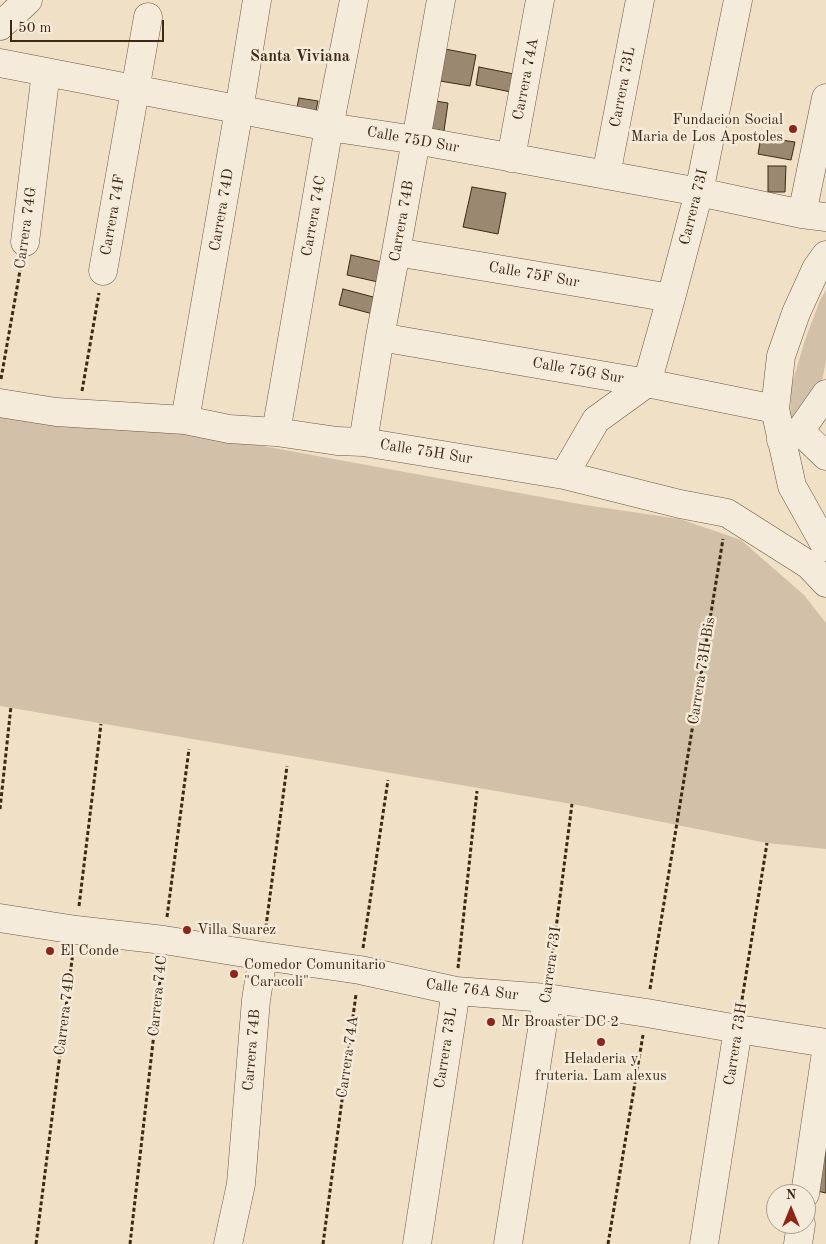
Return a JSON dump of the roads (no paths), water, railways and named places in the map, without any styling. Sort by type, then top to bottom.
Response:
[{"type":"street","points":[[0,26],[28,0]]},
{"type":"street","name":"Carrera 74D","points":[[185,420],[257,0]]},
{"type":"street","name":"Carrera 74C","points":[[276,432],[329,127],[354,0]]},
{"type":"street","name":"Carrera 74B","points":[[363,442],[380,337],[441,0]]},
{"type":"street","name":"Carrera 74A","points":[[511,158],[540,0]]},
{"type":"street","name":"Carrera 73L","points":[[606,175],[640,0]]},
{"type":"street","name":"Carrera 73I","points":[[647,383],[699,192],[738,0]]},
{"type":"street","name":"Carrera 74F","points":[[103,271],[148,17]]},
{"type":"street","name":"Calle 75D Sur","points":[[0,63],[329,127],[416,140],[699,192],[814,216]]},
{"type":"street","name":"Carrera 74G","points":[[25,242],[46,72]]},
{"type":"street","points":[[814,216],[826,98]]},
{"type":"street","name":"Calle 75F Sur","points":[[396,252],[671,298]]},
{"type":"street","points":[[826,254],[816,269],[796,313],[781,356],[775,409],[791,436],[792,486],[826,547]]},
{"type":"street","name":"Calle 75G Sur","points":[[380,337],[647,383],[775,409]]},
{"type":"street","points":[[564,475],[596,420],[647,383]]},
{"type":"street","points":[[791,436],[826,394]]},
{"type":"street","name":"Calle 75H Sur","points":[[0,403],[56,412],[185,420],[229,429],[276,432],[337,441],[363,442],[564,475],[680,504],[727,513],[809,564],[826,584]]},
{"type":"street","points":[[791,436],[826,456]]},
{"type":"street","name":"Calle 76A Sur","points":[[0,918],[76,930],[164,940],[360,970],[456,990],[547,998],[826,1043]]},
{"type":"street","name":"Carrera 74B","points":[[228,1244],[241,1184],[256,1000],[262,956]]},
{"type":"street","name":"Carrera 73L","points":[[417,1244],[456,990]]},
{"type":"street","name":"Carrera 73I","points":[[508,1244],[547,998]]},
{"type":"street","name":"Carrera 73H","points":[[704,1244],[738,1029]]},
{"type":"street","points":[[806,1184],[826,1052]]},
{"type":"place","name":"Fundacion Social Maria de Los Apostoles","points":[[793,129]]},
{"type":"place","name":"Villa Suarez","points":[[187,930]]},
{"type":"place","name":"El Conde","points":[[50,951]]},
{"type":"place","name":"Comedor Comunitario \"Caracoli\"","points":[[234,974]]},
{"type":"place","name":"Mr Broaster DC 2","points":[[491,1022]]},
{"type":"place","name":"Heladeria y fruteria. Lam alexus","points":[[601,1042]]},
{"type":"district","name":"Santa Viviana","points":[[300,57]]}]
